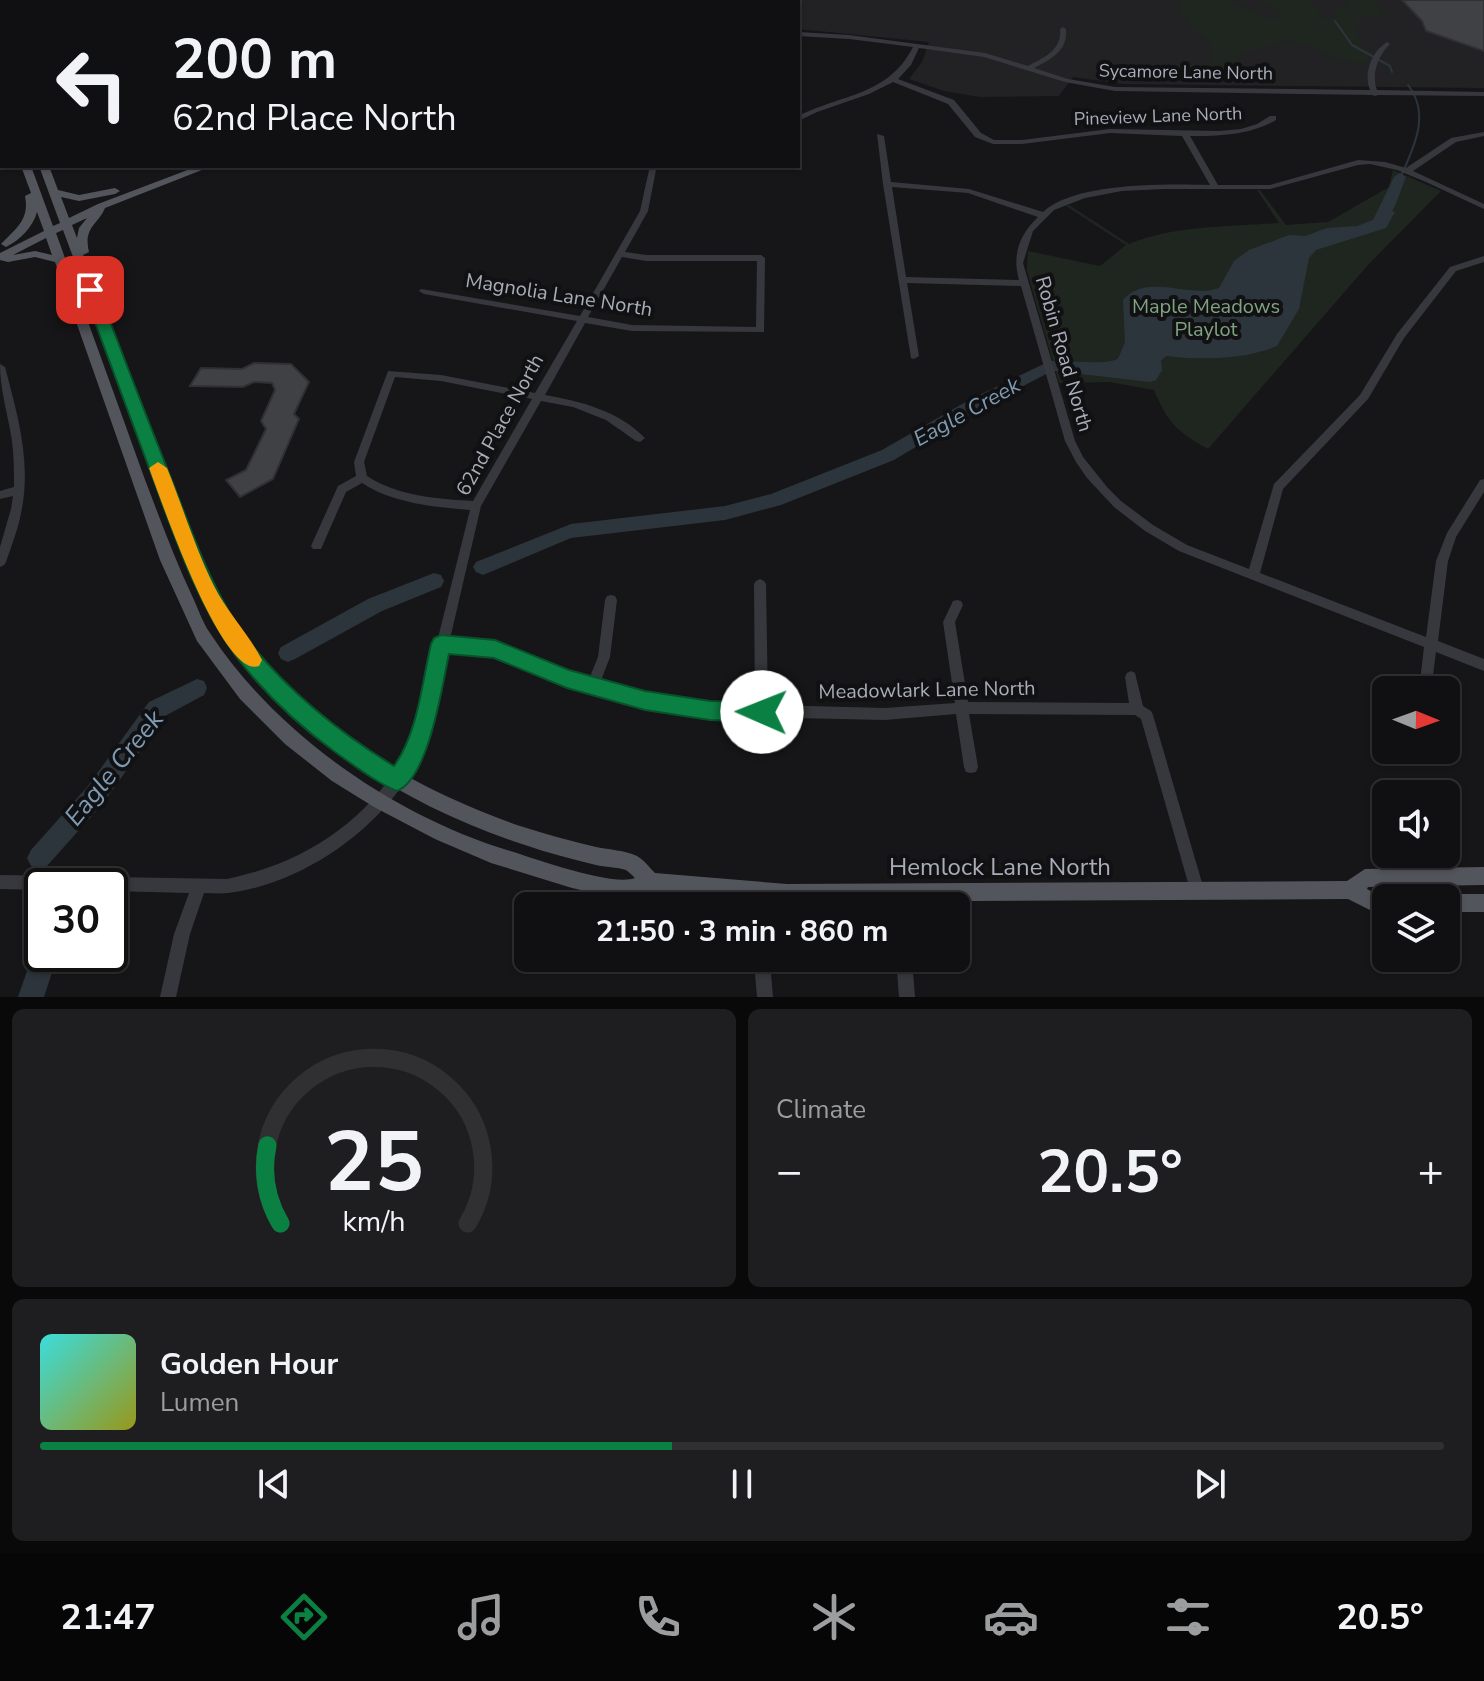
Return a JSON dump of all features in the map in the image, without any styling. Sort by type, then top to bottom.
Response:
[{"type":"main road","points":[[3,245],[23,228],[33,213],[22,174],[25,168]]},
{"type":"main road","points":[[27,168],[93,350],[104,359],[131,432],[146,436]]},
{"type":"main road","points":[[45,168],[90,290]]},
{"type":"main road","points":[[3,245],[179,168]]},
{"type":"main road","points":[[54,192],[79,198],[114,196],[201,168]]},
{"type":"main road","points":[[90,290],[94,280],[81,238],[92,217],[114,196]]},
{"type":"main road","points":[[0,260],[48,226]]},
{"type":"main road","points":[[0,260],[35,254],[60,260]]},
{"type":"main road","name":"Hemlock Lane North","points":[[90,290],[204,587],[242,648],[277,689],[320,728],[397,780],[520,835],[632,864],[650,882]]},
{"type":"main road","name":"Hemlock Lane North","points":[[93,350],[167,560],[203,636],[246,694],[291,738],[338,775],[380,801],[467,844],[542,870],[626,891],[650,882],[760,892]]},
{"type":"main road","name":"Hemlock Lane North","points":[[1350,890],[1365,878],[1484,876]]},
{"type":"main road","name":"Hemlock Lane North","points":[[970,898],[1350,890],[1372,902]]},
{"type":"main road","points":[[1460,903],[1484,903]]},
{"type":"street","points":[[1030,68],[1060,48],[1065,37],[1063,29]]},
{"type":"street","name":"Sycamore Lane North","points":[[800,34],[985,55],[1076,83],[1115,89],[1484,94]]},
{"type":"street","points":[[1375,94],[1368,80],[1370,70],[1377,63],[1379,51],[1387,44]]},
{"type":"street","points":[[800,118],[823,105],[895,80],[908,68],[917,46]]},
{"type":"street","name":"Pineview Lane North","points":[[895,80],[951,102],[978,135],[993,142],[1090,132],[1251,129],[1273,118]]},
{"type":"street","points":[[1184,132],[1215,187]]},
{"type":"street","points":[[1405,172],[1454,140],[1484,134]]},
{"type":"street","points":[[880,136],[914,356]]},
{"type":"street","points":[[887,184],[969,191],[1042,215],[1066,202],[1107,191],[1151,187],[1279,186],[1361,162],[1405,172],[1484,207]]},
{"type":"street","name":"62nd Place North","points":[[380,801],[397,780],[418,743],[476,506],[644,211],[653,168]]},
{"type":"street","name":"Robin Road North","points":[[1042,215],[1023,239],[1019,263],[1070,441],[1095,482],[1134,518],[1183,548],[1484,665]]},
{"type":"street","name":"Magnolia Lane North","points":[[424,291],[632,328],[761,330],[761,258],[646,258],[620,254]]},
{"type":"street","points":[[1253,576],[1278,487],[1364,397],[1400,336],[1453,269],[1484,259]]},
{"type":"street","points":[[902,280],[1024,283]]},
{"type":"street","points":[[0,562],[13,521],[21,457],[1,373]]},
{"type":"street","points":[[362,478],[359,462],[391,373],[441,378],[592,409],[610,417],[640,438]]},
{"type":"street","points":[[362,478],[381,488],[476,506]]},
{"type":"street","points":[[317,546],[342,489],[362,478]]},
{"type":"street","points":[[1427,676],[1442,561],[1451,536],[1484,483]]},
{"type":"street","points":[[0,495],[19,490]]},
{"type":"street","points":[[760,584],[762,712]]},
{"type":"street","points":[[592,687],[604,657],[611,600]]},
{"type":"street","points":[[957,605],[949,622],[971,767]]},
{"type":"street","name":"Meadowlark Lane North","points":[[441,644],[495,649],[592,687],[662,704],[710,710],[885,714],[961,708],[1137,709]]},
{"type":"street","points":[[1131,677],[1137,709],[1146,715],[1198,893]]},
{"type":"street","points":[[0,882],[246,883],[296,863],[341,837],[380,801]]},
{"type":"street","points":[[168,997],[182,934],[199,885]]},
{"type":"street","points":[[905,972],[907,997]]},
{"type":"street","points":[[763,974],[765,997]]},
{"type":"shaded area","points":[[800,0],[1484,0],[1484,88],[1123,84],[1073,77],[1059,96],[980,97],[944,91],[909,79],[922,62],[929,42],[800,29]]},
{"type":"shaded area","points":[[1383,209],[1395,212],[1386,228],[1316,250],[1309,258],[1299,309],[1277,346],[1222,358],[1166,356],[1161,361],[1162,370],[1156,380],[1150,382],[1072,373],[1064,367],[1118,359],[1125,342],[1123,300],[1133,292],[1156,287],[1195,291],[1219,288],[1234,261],[1249,250],[1289,235],[1305,236],[1327,228],[1357,226],[1373,220]]},
{"type":"green space","points":[[1178,0],[1225,0],[1244,6],[1264,18],[1286,17],[1260,0],[1308,0],[1325,19],[1332,19],[1337,10],[1347,6],[1346,0],[1374,0],[1386,15],[1366,17],[1355,25],[1362,46],[1372,53],[1366,64],[1335,59],[1311,46],[1289,41],[1235,55],[1243,74],[1224,78],[1205,70],[1205,64],[1215,55],[1206,40],[1183,16]]},
{"type":"green space","name":"Maple Meadows Playlot","points":[[1393,170],[1441,191],[1367,266],[1208,449],[1174,425],[1154,390],[1109,382],[1059,383],[1027,271],[1028,251],[1100,266],[1126,245],[1066,206],[1069,205],[1129,244],[1183,230],[1279,223],[1257,190],[1286,225],[1328,222],[1389,187]]},
{"type":"building","points":[[1402,0],[1484,0],[1484,51],[1426,31],[1422,21]]},
{"type":"building","points":[[254,363],[291,364],[309,382],[294,414],[299,419],[273,479],[240,497],[226,480],[246,470],[266,429],[261,421],[275,390],[272,383],[254,382],[243,387],[190,386],[201,368],[242,369]]},
{"type":"waterway","name":"Eagle Creek","points":[[1335,21],[1352,45],[1390,66],[1392,72]]},
{"type":"waterway","name":"Eagle Creek","points":[[1399,181],[1414,145],[1419,121],[1419,109],[1408,85]]},
{"type":"waterway","name":"Eagle Creek","points":[[1373,225],[1379,223],[1400,177]]},
{"type":"waterway","name":"Eagle Creek","points":[[483,567],[571,531],[725,513],[775,500],[888,455],[975,404],[1050,366],[1088,367]]},
{"type":"waterway","name":"Eagle Creek","points":[[288,653],[375,605],[434,581]]},
{"type":"waterway","name":"Eagle Creek","points":[[39,858],[96,794],[157,709],[197,688]]},
{"type":"waterway","name":"Eagle Creek","points":[[31,997],[39,972]]},
{"type":"slow traffic","points":[[158,468],[204,587],[226,626],[251,660]]},
{"type":"route","points":[[90,290],[213,604],[242,648],[277,689],[320,728],[366,761],[397,780],[407,766],[422,729],[441,644],[495,649],[567,678],[645,701],[710,710],[762,712]]}]
